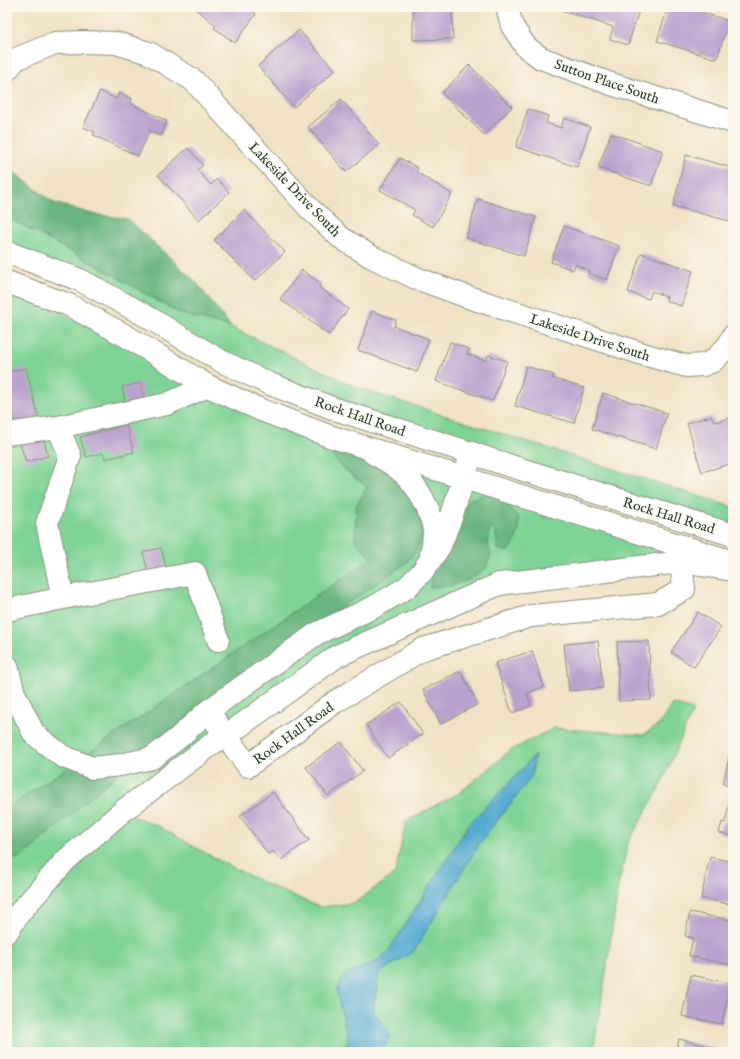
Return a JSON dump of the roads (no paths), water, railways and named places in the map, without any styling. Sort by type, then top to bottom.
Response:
[{"type":"main road","name":"Sutton Place South","points":[[507,7],[512,26],[526,48],[541,58],[611,84],[733,122]]},
{"type":"main road","name":"Lakeside Drive South","points":[[7,70],[16,59],[55,42],[116,43],[149,53],[193,80],[310,209],[340,237],[370,256],[409,275],[480,301],[646,356],[686,366],[703,365],[712,361],[729,345],[733,336]]},
{"type":"main road","name":"Rock Hall Road","points":[[7,252],[80,280],[221,361],[270,384],[335,409],[733,535]]},
{"type":"main road","name":"Rock Hall Road","points":[[7,282],[69,305],[126,336],[208,386],[261,410],[329,436],[366,448],[733,562]]},
{"type":"main road","points":[[7,434],[58,427],[167,404],[208,386]]},
{"type":"main road","points":[[58,427],[70,456],[47,523],[63,598]]},
{"type":"main road","points":[[366,448],[403,472],[415,486],[425,502],[434,531],[430,557],[422,572]]},
{"type":"main road","points":[[7,666],[14,693],[34,734],[62,756],[92,768],[120,765],[152,758],[177,739],[208,711],[316,634],[374,607],[406,588],[422,572],[440,546],[452,515],[472,453]]},
{"type":"main road","name":"Rock Hall Road","points":[[226,736],[248,766],[335,702],[423,648],[531,616],[658,604],[684,589],[681,562]]},
{"type":"main road","points":[[7,932],[20,912],[66,860],[124,810],[216,741],[226,736],[337,656],[499,584],[681,562],[733,570]]},
{"type":"main road","points":[[7,610],[195,573],[218,640]]},
{"type":"main road","points":[[208,711],[226,736]]},
{"type":"water","points":[[535,755],[531,777],[479,844],[414,951],[379,973],[373,1010],[391,1037],[381,1052],[337,1052],[349,1042],[336,990],[346,973],[371,965],[388,952],[469,824]]}]
